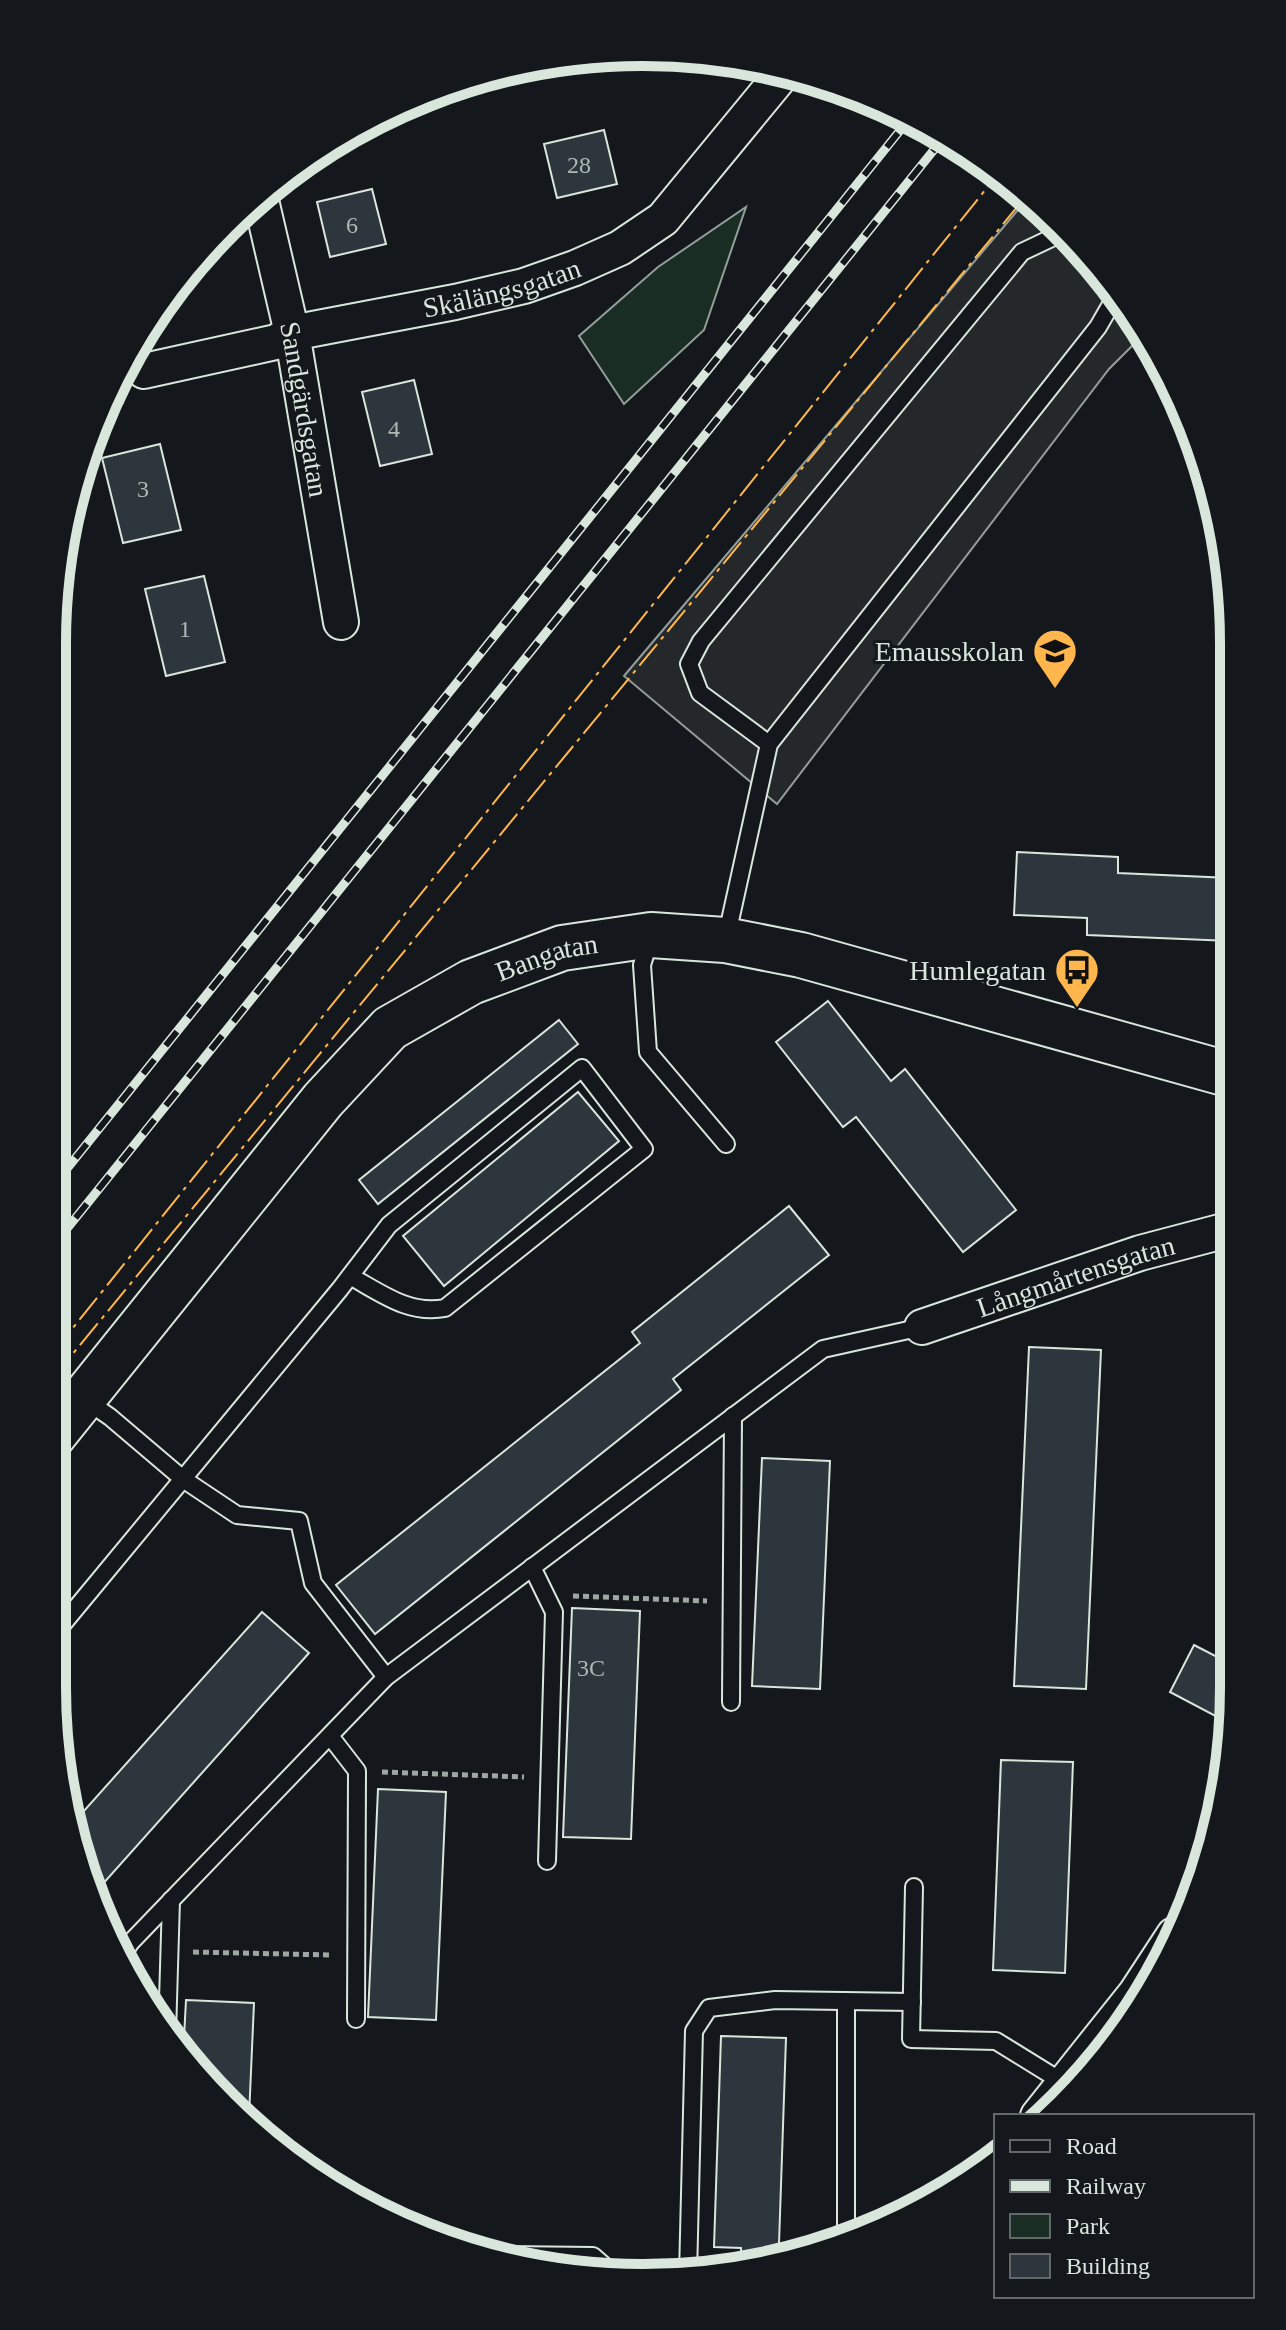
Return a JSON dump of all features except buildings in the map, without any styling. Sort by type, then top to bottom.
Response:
[{"type":"street","name":"Skälängsgatan","points":[[144,371],[276,342],[292,333],[524,286],[620,248],[663,219],[776,82]]},
{"type":"street","name":"Sandgärdsgatan","points":[[263,209],[292,333],[341,622]]},
{"type":"street","name":"Bangatan","points":[[66,1419],[323,1100],[390,1028],[471,982],[562,948],[651,935],[725,940],[801,955],[1220,1072]]},
{"type":"street","name":"Långmårtensgatan","points":[[922,1327],[1140,1253],[1220,1232]]},
{"type":"street","points":[[1076,2069],[1112,2023]]},
{"type":"lane","points":[[769,744],[700,693],[689,664],[701,641],[1022,252],[1053,237]]},
{"type":"lane","points":[[725,940],[769,744],[1098,327],[1111,305]]},
{"type":"lane","points":[[651,935],[642,965],[648,1052],[726,1144]]},
{"type":"lane","points":[[66,1620],[389,1225],[582,1068],[644,1149],[445,1308],[427,1311],[403,1304],[350,1276]]},
{"type":"lane","points":[[129,1947],[386,1677],[823,1349],[922,1327]]},
{"type":"lane","points":[[83,1398],[183,1479],[237,1515],[299,1521],[313,1583],[386,1677]]},
{"type":"lane","points":[[731,1702],[733,1416]]},
{"type":"lane","points":[[532,1567],[554,1612],[547,1861]]},
{"type":"lane","points":[[330,1736],[357,1771],[356,2019]]},
{"type":"lane","points":[[914,1887],[911,2039],[996,2041],[1063,2082]]},
{"type":"lane","points":[[167,2014],[171,1900]]},
{"type":"lane","points":[[688,2262],[694,2031],[709,2008],[775,2000],[912,2002]]},
{"type":"lane","points":[[846,2001],[846,2226]]},
{"type":"lane","points":[[546,2255],[593,2256],[600,2263]]},
{"type":"path","points":[[546,1595],[732,1602]]},
{"type":"path","points":[[357,1771],[549,1777]]},
{"type":"path","points":[[169,1951],[356,1956]]},
{"type":"green space","points":[[746,207],[704,330],[624,404],[579,336],[658,267]]},
{"type":"shaded area","points":[[1023,209],[1077,263],[1135,343],[1109,369],[777,804],[624,676],[1017,211]]},
{"type":"railway","points":[[66,1170],[902,128]]},
{"type":"railway","points":[[66,1230],[937,146]]},
{"type":"power","points":[[66,1337],[991,183]]},
{"type":"power","points":[[66,1362],[1019,205]]},
{"type":"place","name":"Emausskolan","points":[[1055,690]]},
{"type":"place","name":"Humlegatan","points":[[1077,1009]]}]
